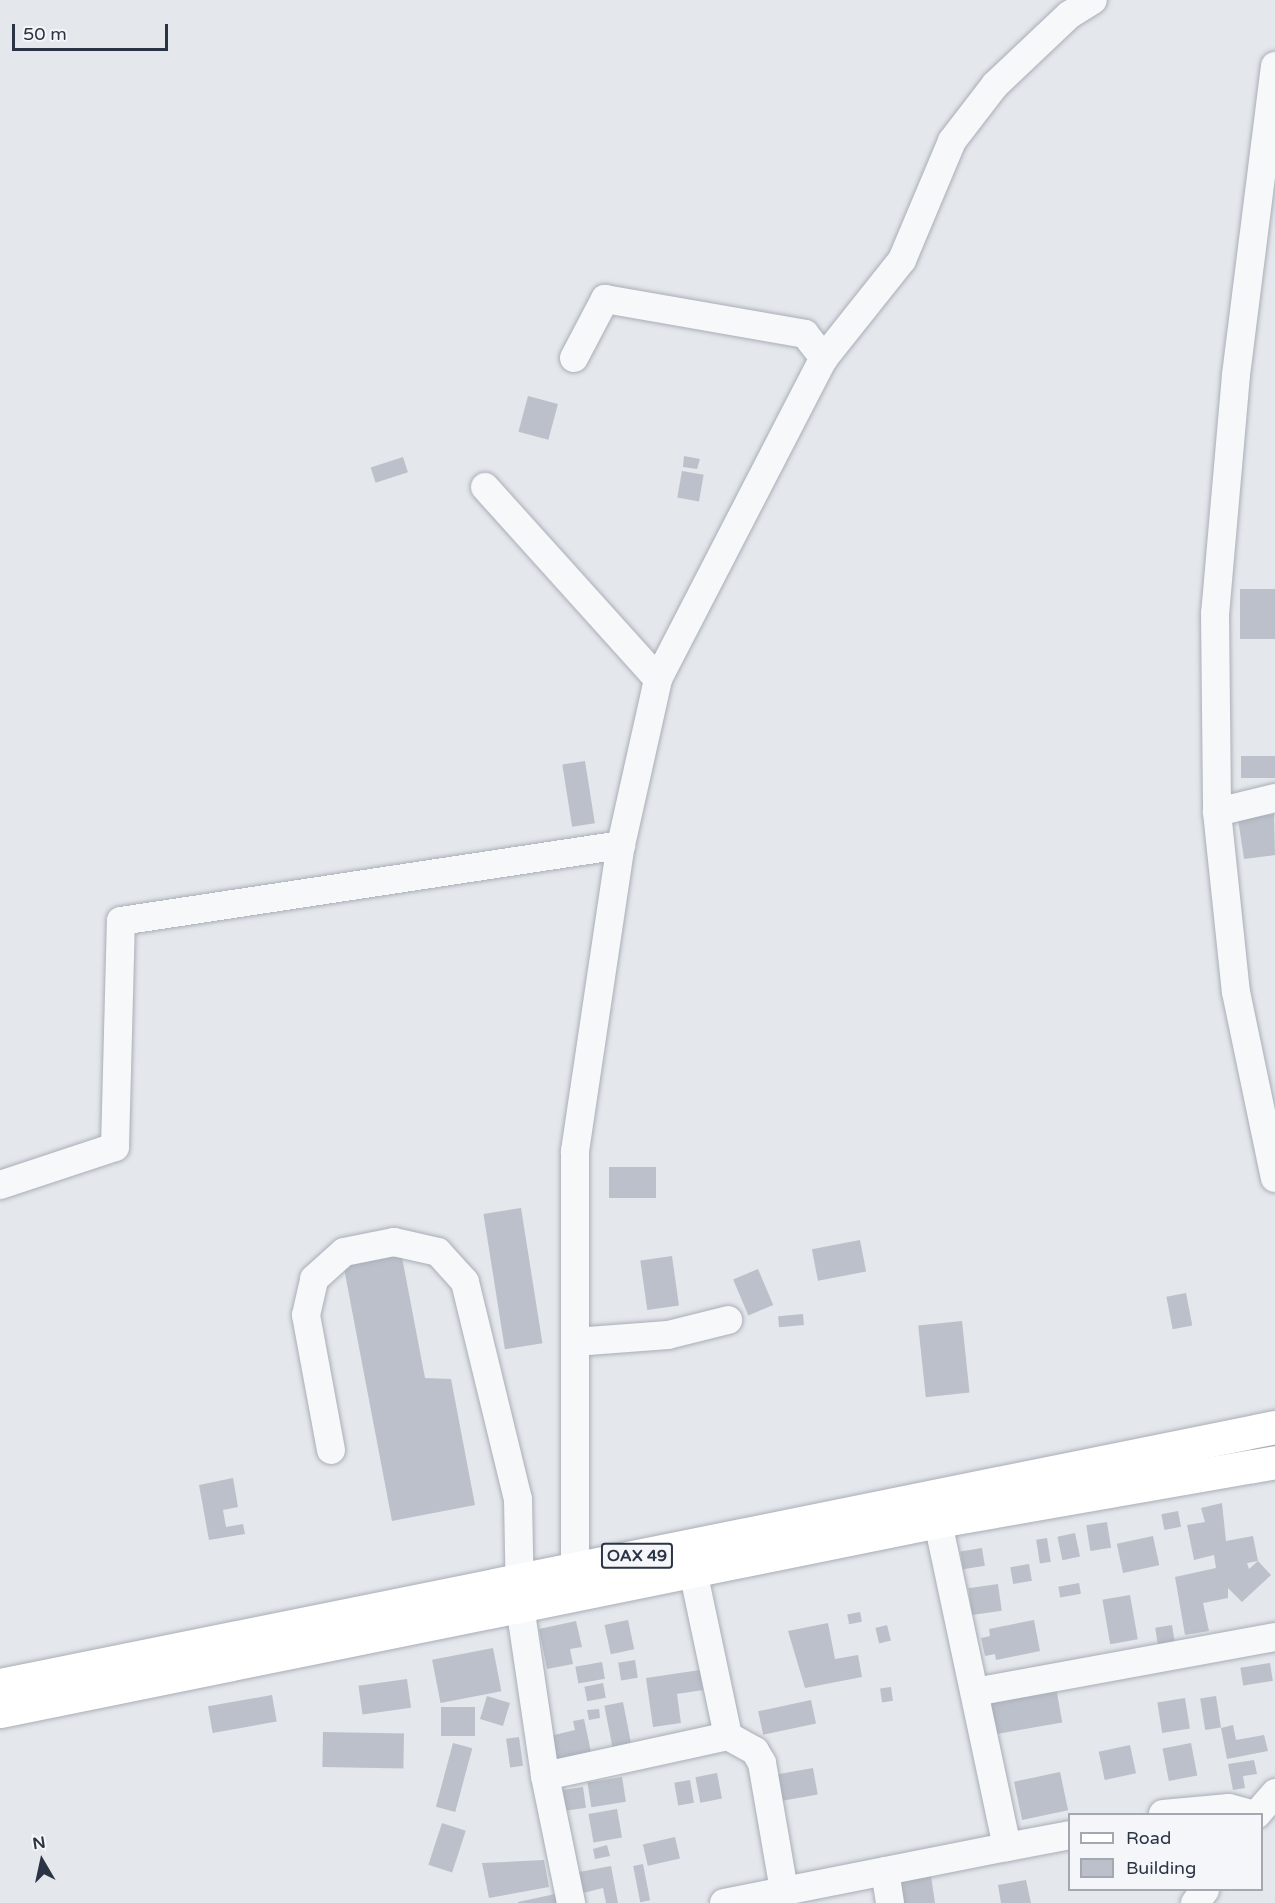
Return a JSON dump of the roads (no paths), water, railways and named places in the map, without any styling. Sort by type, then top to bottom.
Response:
[{"type":"main road","name":"OAX 49","points":[[0,1685],[521,1593],[693,1571],[936,1509],[1275,1427]]},
{"type":"main road","name":"OAX 49","points":[[0,1711],[521,1593],[575,1567],[936,1509],[1275,1462]]},
{"type":"street","points":[[575,1567],[575,1151],[621,845],[658,679],[824,358],[902,260],[952,141],[995,86],[1069,15],[1093,0]]},
{"type":"street","points":[[1275,66],[1269,152],[1215,613],[1216,812],[1236,992],[1275,1178]]},
{"type":"street","points":[[574,358],[604,299],[805,334],[824,358]]},
{"type":"street","points":[[485,487],[658,679]]},
{"type":"street","points":[[1216,812],[1275,798]]},
{"type":"street","points":[[0,1185],[115,1147],[121,921],[621,845]]},
{"type":"street","points":[[331,1450],[306,1315],[314,1279],[344,1252],[394,1242],[438,1252],[465,1282],[518,1499],[521,1593],[545,1776],[571,1903]]},
{"type":"street","points":[[575,1342],[668,1335],[728,1320]]},
{"type":"street","points":[[936,1509],[1007,1847]]},
{"type":"street","points":[[693,1571],[728,1736]]},
{"type":"street","points":[[975,1692],[1275,1637]]},
{"type":"street","points":[[545,1776],[728,1736],[755,1751],[762,1763],[784,1891]]},
{"type":"street","points":[[1259,1813],[1275,1793]]},
{"type":"street","points":[[1182,1813],[1229,1808],[1245,1813]]},
{"type":"street","points":[[724,1903],[1068,1835]]},
{"type":"street","points":[[885,1871],[890,1903]]},
{"type":"street","points":[[1195,1903],[1204,1891]]}]
